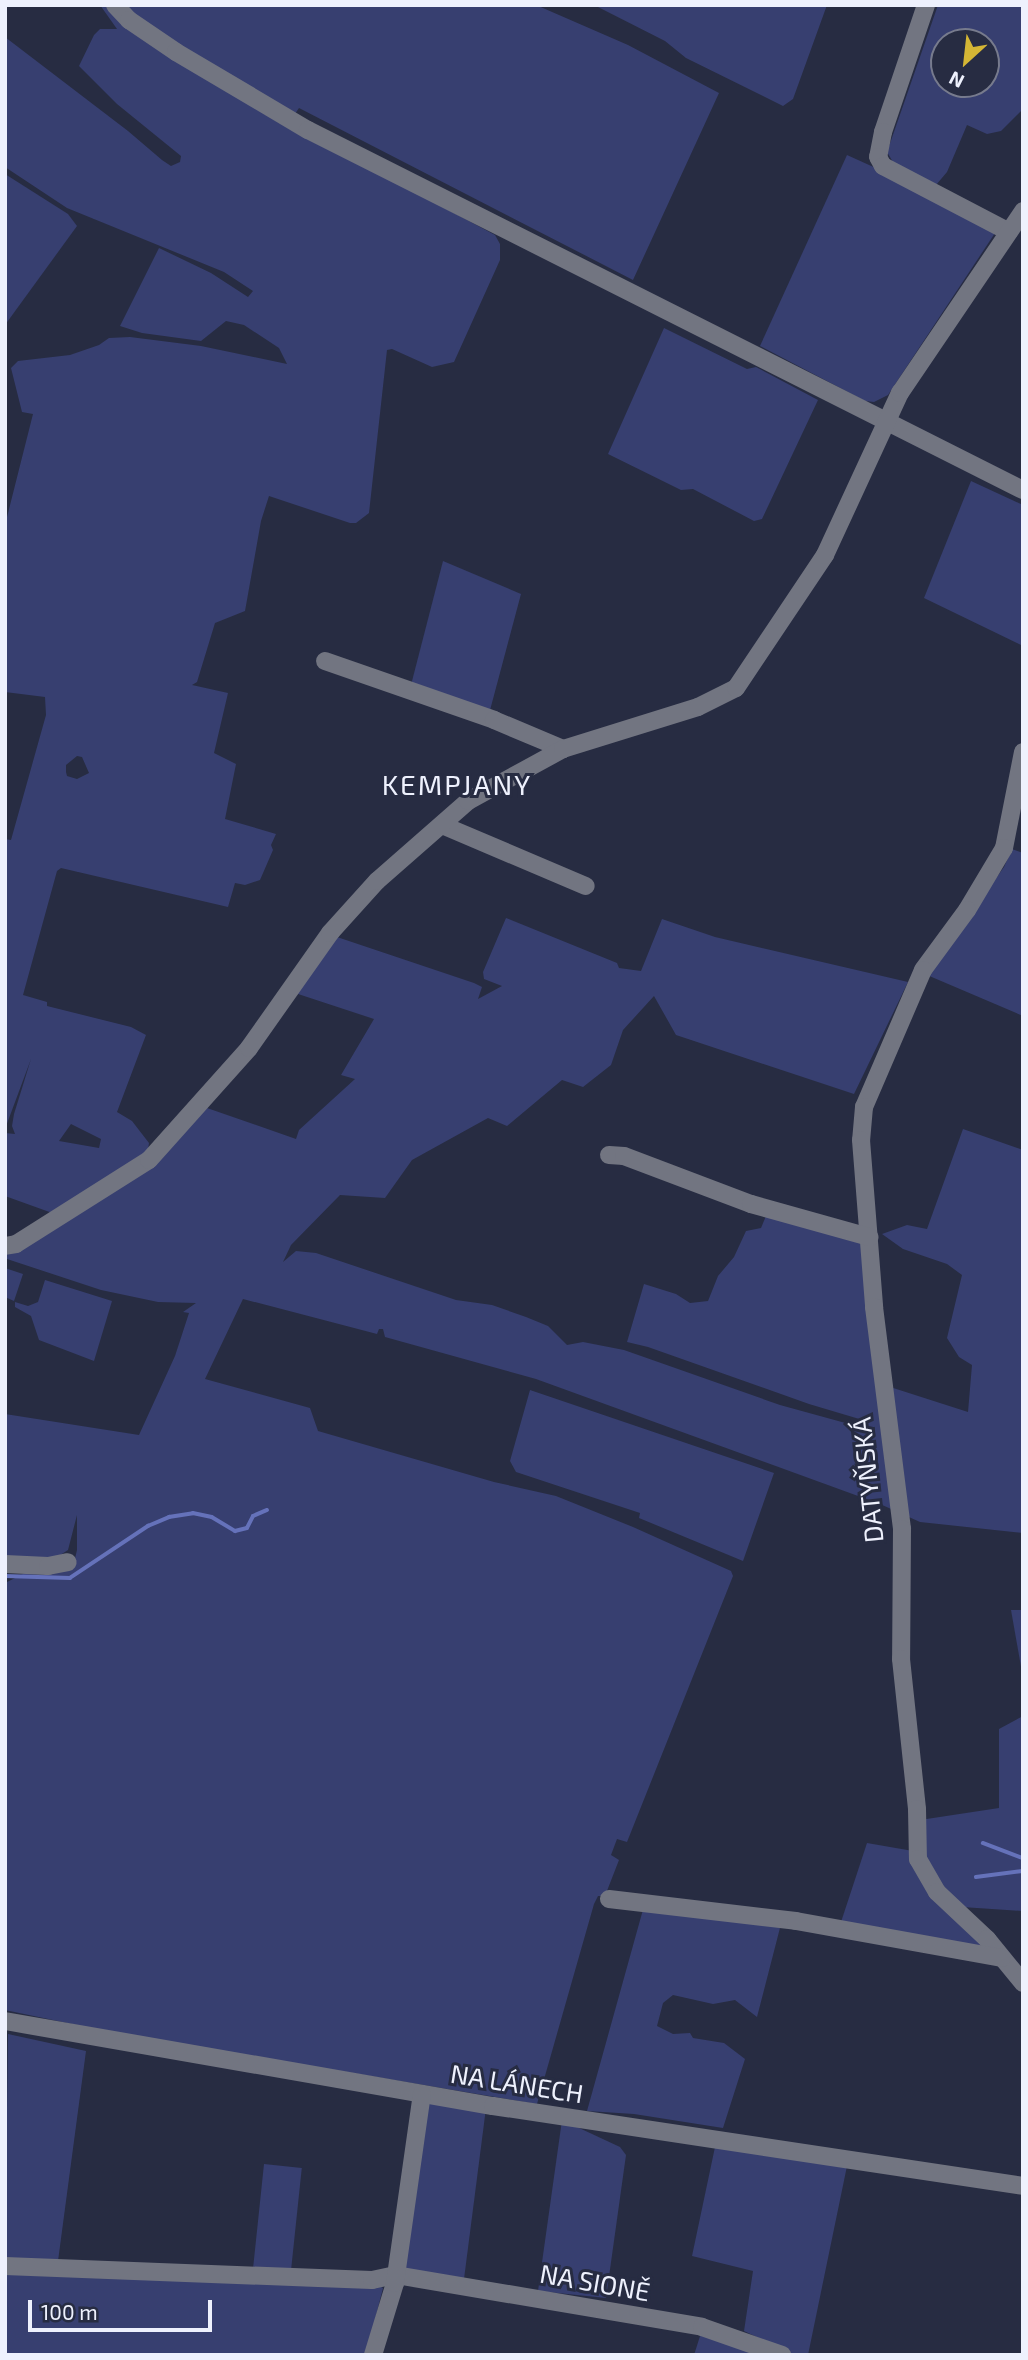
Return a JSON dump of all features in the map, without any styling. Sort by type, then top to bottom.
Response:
[{"type":"street","points":[[115,5],[129,20],[176,52],[308,130],[885,423],[1023,490]]},
{"type":"street","points":[[926,5],[883,132],[878,157],[883,166],[1009,232]]},
{"type":"street","points":[[5,1246],[16,1244],[40,1230],[149,1160],[249,1048],[330,933],[377,881],[481,792],[563,749],[698,707],[736,688],[825,555],[885,423],[907,382],[1023,211]]},
{"type":"street","points":[[325,661],[448,703],[563,749]]},
{"type":"street","name":"DATYŇSKÁ","points":[[1023,752],[1004,848],[967,911],[923,970],[864,1107],[861,1140],[869,1237],[902,1529],[901,1659],[917,1808],[918,1860],[937,1892],[1023,1983]]},
{"type":"street","points":[[442,825],[586,886]]},
{"type":"street","points":[[609,1155],[624,1156],[751,1203],[869,1237]]},
{"type":"street","points":[[5,1564],[48,1566],[68,1562]]},
{"type":"street","points":[[609,1899],[796,1921],[1002,1958]]},
{"type":"street","name":"NA LÁNECH","points":[[5,2021],[422,2094],[1023,2186]]},
{"type":"street","points":[[373,2355],[396,2275],[422,2094]]},
{"type":"street","name":"NA SIONĚ","points":[[5,2266],[372,2280],[396,2275],[702,2327],[782,2355]]},
{"type":"shaded area","points":[[100,5],[536,5],[628,45],[719,93],[633,280],[299,108],[288,124],[495,235],[500,244],[500,260],[454,362],[432,367],[392,349],[387,350],[369,513],[356,523],[350,523],[269,496],[261,521],[245,611],[215,623],[197,682],[192,685],[228,693],[214,753],[236,764],[225,819],[276,834],[271,845],[273,850],[260,880],[245,885],[235,883],[228,907],[61,868],[57,871],[23,995],[47,1002],[47,1006],[131,1027],[146,1035],[117,1112],[132,1121],[149,1143],[148,1150],[158,1160],[207,1108],[296,1139],[299,1130],[355,1079],[341,1075],[374,1019],[295,993],[337,937],[474,983],[482,987],[478,999],[502,986],[484,979],[483,972],[506,918],[617,963],[619,968],[641,971],[662,919],[715,937],[908,982],[854,1094],[676,1035],[654,996],[623,1030],[611,1065],[583,1087],[562,1080],[507,1126],[488,1118],[412,1160],[385,1198],[340,1195],[291,1245],[283,1262],[296,1251],[316,1253],[456,1300],[492,1305],[526,1317],[548,1326],[567,1345],[583,1342],[624,1350],[780,1405],[860,1427],[866,1421],[627,1342],[644,1284],[676,1294],[690,1303],[708,1301],[718,1276],[734,1257],[746,1231],[761,1228],[766,1216],[862,1242],[887,1386],[968,1412],[972,1365],[959,1357],[947,1338],[962,1275],[947,1264],[903,1249],[882,1234],[907,1225],[927,1229],[963,1129],[1023,1150],[1023,1533],[920,1522],[880,1504],[536,1379],[385,1337],[383,1329],[379,1329],[377,1334],[243,1299],[205,1379],[310,1408],[318,1431],[494,1482],[556,1496],[731,1571],[733,1576],[627,1842],[617,1839],[611,1855],[619,1860],[605,1896],[598,1896],[594,1904],[537,2104],[120,2034],[5,2010],[5,1583],[29,1571],[73,1567],[77,1550],[77,1515],[68,1550],[51,1561],[5,1560],[5,1414],[139,1435],[175,1356],[189,1313],[183,1312],[196,1303],[158,1302],[101,1290],[7,1259],[5,1254],[55,1214],[5,1196],[5,1133],[15,1134],[12,1126],[14,1114],[31,1059],[5,1129],[5,839],[11,840],[46,715],[45,697],[5,692],[5,525],[33,414],[22,412],[11,368],[18,361],[70,355],[99,345],[109,338],[130,337],[201,346],[287,364],[279,348],[244,325],[226,321],[201,341],[142,333],[120,326],[159,248],[211,273],[248,297],[253,291],[224,272],[67,208],[5,167],[5,37],[162,160],[171,166],[180,162],[181,156],[117,104],[79,66],[94,35],[100,29],[117,29]],"holes":[[[77,756],[82,757],[89,773],[77,779],[67,776],[66,772],[66,765]],[[71,1124],[101,1139],[99,1148],[59,1141]]]},
{"type":"shaded area","points":[[594,5],[827,5],[793,99],[783,106],[686,58],[665,41]]},
{"type":"shaded area","points":[[938,5],[1023,5],[1023,109],[1001,131],[987,134],[967,125],[947,172],[936,185],[896,167],[887,152],[930,28],[930,98],[1000,98],[1000,28],[930,28]]},
{"type":"shaded area","points":[[847,155],[900,179],[995,233],[888,395],[874,402],[865,401],[760,346]]},
{"type":"shaded area","points":[[5,174],[68,214],[77,226],[5,325]]},
{"type":"shaded area","points":[[664,328],[747,369],[756,367],[818,400],[762,519],[754,521],[693,489],[681,490],[608,454]]},
{"type":"shaded area","points":[[971,481],[1023,505],[1023,646],[924,598]]},
{"type":"shaded area","points":[[443,561],[521,594],[489,714],[411,685]]},
{"type":"shaded area","points":[[1012,849],[1023,853],[1023,1016],[927,975],[1004,867]]},
{"type":"shaded area","points":[[5,1268],[23,1274],[14,1301],[5,1297]]},
{"type":"shaded area","points":[[45,1280],[112,1301],[94,1361],[39,1340],[31,1316],[15,1307],[15,1302],[28,1306],[38,1302]]},
{"type":"shaded area","points":[[530,1390],[774,1473],[743,1561],[639,1518],[640,1513],[516,1472],[510,1461]]},
{"type":"shaded area","points":[[1011,1610],[1023,1610],[1023,1678]]},
{"type":"shaded area","points":[[1023,1716],[1023,1911],[962,1907],[942,1886],[923,1856],[920,1820],[999,1808],[999,1729]]},
{"type":"shaded area","points":[[867,1843],[913,1851],[979,1936],[984,1950],[841,1922]]},
{"type":"shaded area","points":[[644,1906],[781,1924],[757,2017],[735,2000],[713,2004],[673,1995],[663,2003],[657,2026],[673,2034],[690,2033],[693,2038],[724,2043],[745,2059],[723,2128],[634,2114],[587,2111]]},
{"type":"shaded area","points":[[8,2034],[86,2051],[58,2261],[5,2259]]},
{"type":"shaded area","points":[[431,2100],[486,2108],[464,2279],[403,2269],[425,2109]]},
{"type":"shaded area","points":[[562,2120],[620,2147],[626,2155],[606,2298],[538,2291]]},
{"type":"shaded area","points":[[715,2147],[847,2166],[808,2355],[795,2355],[744,2331],[753,2271],[692,2256]]},
{"type":"shaded area","points":[[264,2164],[302,2168],[290,2278],[252,2274]]},
{"type":"shaded area","points":[[5,2272],[375,2284],[383,2288],[366,2355],[5,2355]]},
{"type":"shaded area","points":[[701,2333],[749,2351],[749,2355],[694,2355]]},
{"type":"waterway","points":[[5,1576],[70,1578],[148,1526],[169,1517],[193,1513],[212,1517],[235,1531],[247,1528],[253,1516],[267,1510]]},
{"type":"waterway","points":[[983,1843],[1023,1858]]},
{"type":"waterway","points":[[976,1877],[1023,1871]]},
{"type":"district","name":"KEMPJANY","points":[[457,784]]}]
